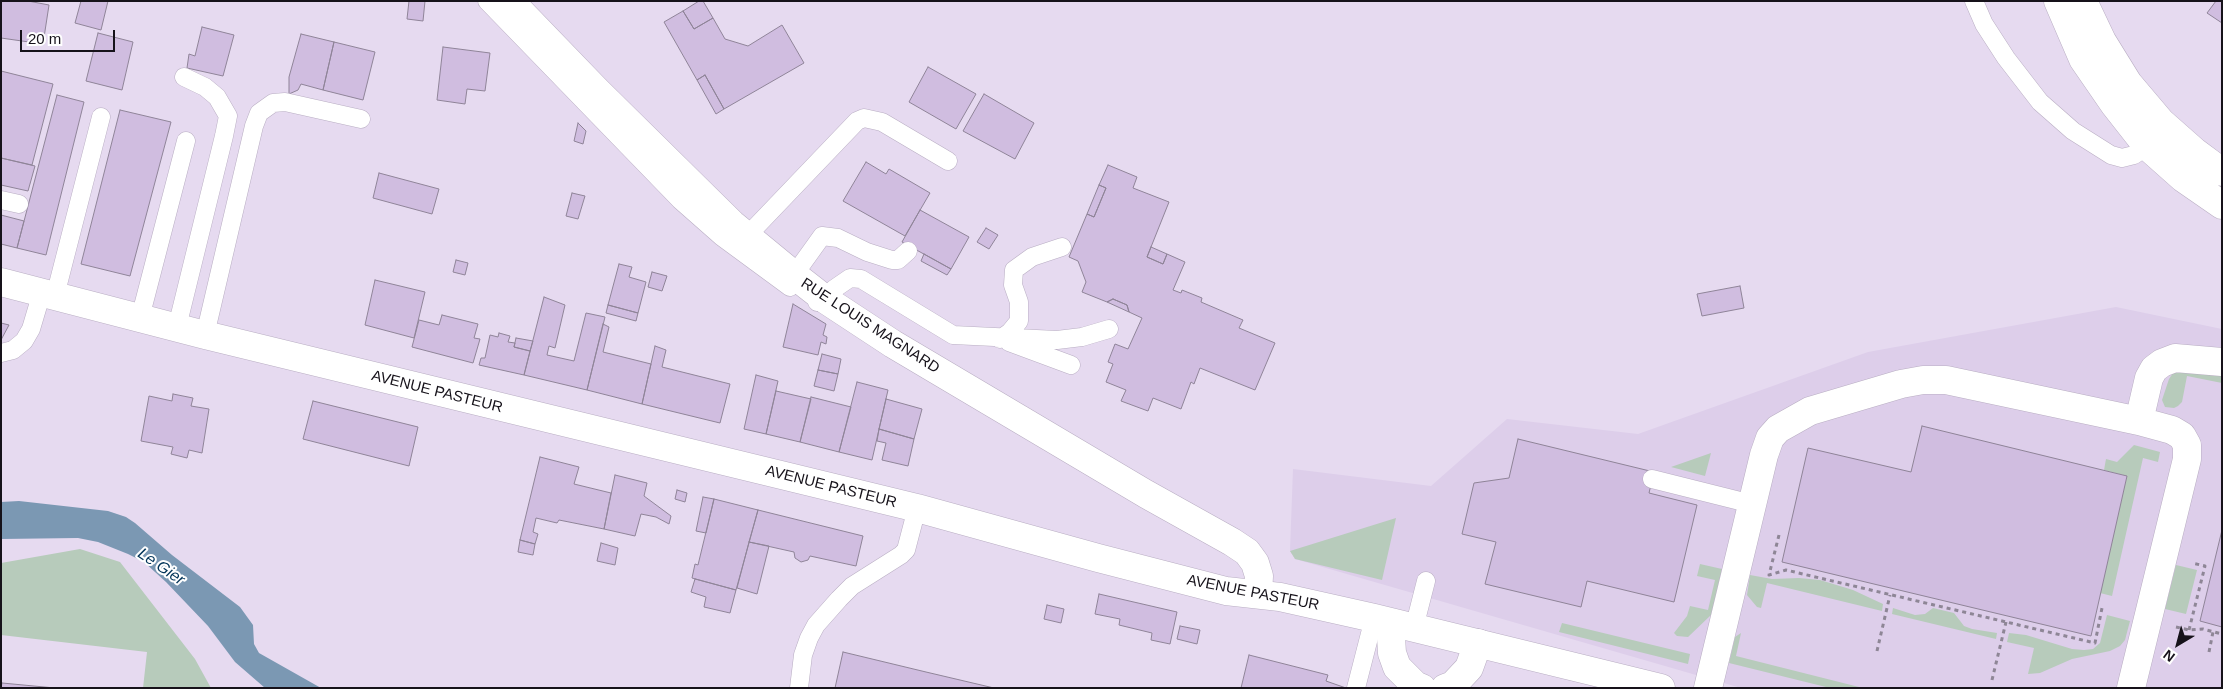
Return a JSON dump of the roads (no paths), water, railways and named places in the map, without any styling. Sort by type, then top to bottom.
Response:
[{"type":"street","name":"RUE LOUIS MAGNARD","points":[[510,1],[596,90],[747,236],[794,275],[826,300],[902,349],[1247,552],[1256,563],[1259,576],[1258,594]]},
{"type":"street","points":[[2058,1],[2083,59],[2114,104],[2147,146],[2183,178],[2222,205]]},
{"type":"street","points":[[2083,1],[2102,40],[2128,83],[2162,122],[2194,152],[2222,172]]},
{"type":"street","name":"AVENUE PASTEUR","points":[[1,282],[204,335],[917,508],[1226,591],[1280,597],[1661,688]]},
{"type":"street","points":[[2139,421],[2148,378],[2154,369],[2162,363],[2175,358],[2222,362]]},
{"type":"street","points":[[1708,688],[1764,455],[1770,438],[1778,429],[1810,411],[1901,384],[1923,380],[1946,380],[2139,421],[2172,430],[2182,436],[2187,445],[2187,459],[2131,688]]},
{"type":"street","points":[[1394,623],[1391,637],[1392,650],[1397,667],[1415,685],[1422,688]]},
{"type":"street","points":[[1444,688],[1453,685],[1469,668],[1478,643]]},
{"type":"lane","points":[[488,1],[680,200],[755,263],[815,302],[826,300],[841,282],[850,278],[861,279],[953,335],[1057,340],[1082,337],[1109,330]]},
{"type":"lane","points":[[1974,1],[1984,24],[2011,66],[2040,102],[2073,132],[2111,155],[2122,158],[2134,155],[2147,146]]},
{"type":"lane","points":[[176,327],[228,116],[217,97],[205,87],[184,77]]},
{"type":"lane","points":[[204,335],[254,126],[259,113],[273,103],[285,102],[361,119]]},
{"type":"lane","points":[[1,353],[13,350],[24,341],[48,294],[101,117]]},
{"type":"lane","points":[[747,236],[857,121],[864,118],[882,122],[948,161]]},
{"type":"lane","points":[[140,318],[186,141]]},
{"type":"lane","points":[[1,200],[19,204]]},
{"type":"lane","points":[[794,275],[822,236],[838,238],[867,252],[892,260],[898,260],[908,251]]},
{"type":"lane","points":[[1000,338],[1010,332],[1019,321],[1019,302],[1013,285],[1014,270],[1032,257],[1062,247]]},
{"type":"lane","points":[[1000,338],[1070,366]]},
{"type":"lane","points":[[1652,479],[1752,504]]},
{"type":"lane","points":[[800,688],[803,655],[816,626],[839,598],[852,586],[906,550],[917,508]]},
{"type":"lane","points":[[1356,688],[1394,623],[1426,581]]},
{"type":"water","name":"Le Gier","points":[[19,501],[108,511],[126,517],[240,607],[253,625],[254,644],[259,653],[321,688],[265,688],[235,662],[208,626],[166,582],[144,562],[128,554],[98,542],[78,538],[1,539],[1,502]]}]
